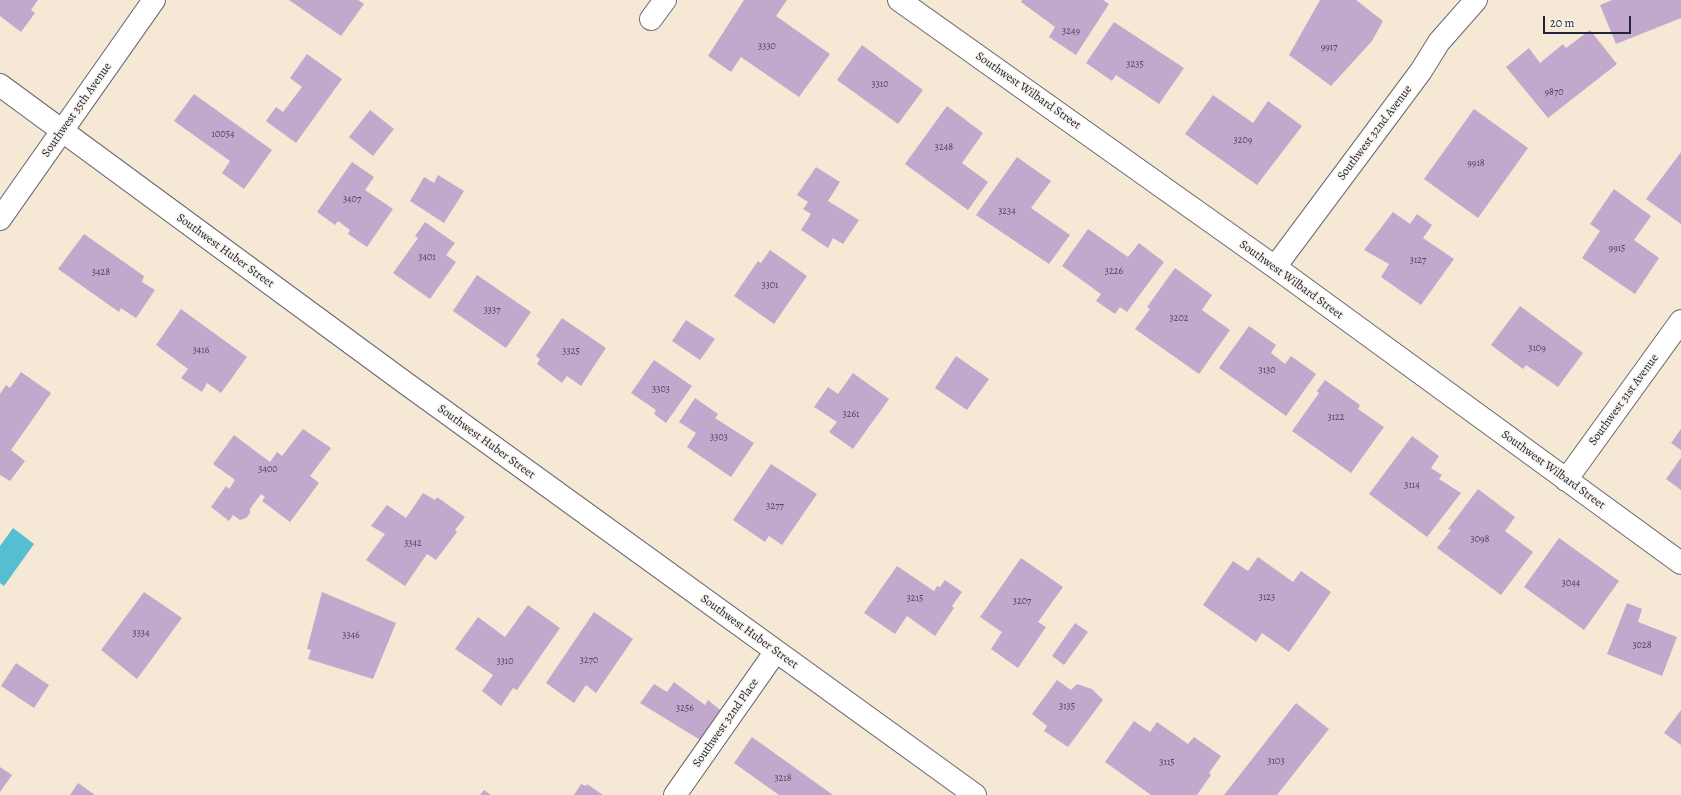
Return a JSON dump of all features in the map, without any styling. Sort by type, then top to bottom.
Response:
[{"type":"street","name":"Southwest 35th Avenue","points":[[0,219],[154,0]]},
{"type":"street","points":[[651,19],[665,0]]},
{"type":"street","name":"Southwest Wilbard Street","points":[[899,0],[1275,267],[1681,563]]},
{"type":"street","name":"Southwest 32nd Avenue","points":[[1275,267],[1421,71],[1439,42],[1476,0]]},
{"type":"street","name":"Southwest Huber Street","points":[[0,85],[404,382],[776,651],[969,793]]},
{"type":"street","name":"Southwest 31st Avenue","points":[[1566,480],[1681,321]]},
{"type":"street","name":"Southwest 32nd Place","points":[[675,795],[776,651]]},
{"type":"water","points":[[13,528],[34,544],[4,586],[0,583],[0,546]]},
{"type":"building","points":[[0,0],[38,0],[31,10],[35,13],[21,32],[0,16]]},
{"type":"building","points":[[289,0],[358,0],[364,4],[341,36]]},
{"type":"building","points":[[744,0],[787,0],[776,16],[830,54],[799,97],[741,57],[731,72],[708,56]]},
{"type":"building","points":[[1022,0],[1103,0],[1109,4],[1076,55],[1049,37],[1055,27],[1021,2]]},
{"type":"building","points":[[1320,0],[1356,0],[1383,21],[1372,41],[1331,86],[1289,55]]},
{"type":"building","points":[[1612,0],[1681,0],[1681,18],[1616,44],[1600,5]]},
{"type":"building","points":[[1114,22],[1184,68],[1159,104],[1116,75],[1112,81],[1086,63]]},
{"type":"building","points":[[1590,30],[1617,64],[1548,118],[1506,67],[1529,48],[1540,63],[1563,44],[1566,48]]},
{"type":"building","points":[[862,45],[923,90],[898,124],[837,80]]},
{"type":"building","points":[[307,54],[342,79],[296,143],[266,121],[276,107],[283,112],[302,87],[290,78]]},
{"type":"building","points":[[194,94],[272,150],[244,189],[222,173],[230,161],[174,121]]},
{"type":"building","points":[[1213,95],[1253,123],[1268,101],[1302,126],[1257,185],[1185,134]]},
{"type":"building","points":[[947,106],[983,133],[962,163],[988,182],[968,210],[905,164]]},
{"type":"building","points":[[1474,109],[1528,148],[1478,218],[1424,179]]},
{"type":"building","points":[[370,110],[394,129],[373,156],[349,137]]},
{"type":"building","points":[[1681,152],[1681,224],[1646,199]]},
{"type":"building","points":[[1017,157],[1051,181],[1031,208],[1070,235],[1049,264],[976,215]]},
{"type":"building","points":[[352,162],[374,177],[365,190],[393,209],[367,247],[348,234],[350,230],[338,221],[335,225],[317,212]]},
{"type":"building","points":[[816,167],[840,182],[828,201],[859,220],[843,244],[833,238],[828,248],[801,230],[811,214],[803,209],[808,202],[797,195]]},
{"type":"building","points":[[438,175],[464,191],[444,223],[410,201],[424,177],[434,183]]},
{"type":"building","points":[[1614,189],[1651,216],[1634,240],[1659,258],[1635,294],[1582,258],[1600,231],[1590,224]]},
{"type":"building","points":[[1393,212],[1410,224],[1417,214],[1432,225],[1423,238],[1454,259],[1421,305],[1381,277],[1389,264],[1364,250]]},
{"type":"building","points":[[425,222],[455,243],[446,255],[456,262],[430,299],[393,273],[418,238],[415,236]]},
{"type":"building","points":[[1088,229],[1128,257],[1139,243],[1164,262],[1127,312],[1120,307],[1115,314],[1096,301],[1101,294],[1062,266]]},
{"type":"building","points":[[84,234],[144,276],[142,282],[155,290],[136,318],[121,308],[119,312],[58,269]]},
{"type":"building","points":[[770,250],[807,276],[774,324],[734,296],[758,261],[761,263]]},
{"type":"building","points":[[1175,268],[1212,295],[1202,310],[1230,330],[1199,374],[1135,329],[1150,309],[1147,307]]},
{"type":"building","points":[[477,275],[531,312],[506,348],[453,311]]},
{"type":"building","points":[[1520,306],[1583,353],[1558,387],[1526,365],[1523,369],[1491,345]]},
{"type":"building","points":[[181,309],[247,357],[221,393],[207,383],[202,392],[181,378],[188,369],[156,345]]},
{"type":"building","points":[[562,318],[606,348],[581,386],[567,376],[562,383],[537,364],[540,359],[536,356]]},
{"type":"building","points":[[686,320],[715,339],[700,360],[672,341]]},
{"type":"building","points":[[1249,326],[1276,345],[1271,353],[1285,364],[1291,356],[1316,374],[1286,416],[1219,368]]},
{"type":"building","points":[[956,356],[989,379],[967,410],[935,388]]},
{"type":"building","points":[[654,360],[692,386],[666,423],[654,414],[656,410],[631,393]]},
{"type":"building","points":[[21,372],[51,393],[11,450],[25,461],[10,481],[0,475],[0,394],[6,385],[10,388]]},
{"type":"building","points":[[853,373],[889,399],[853,449],[829,432],[837,422],[814,407],[828,387],[838,394]]},
{"type":"building","points":[[1325,380],[1360,405],[1358,409],[1384,427],[1351,473],[1292,431],[1319,393],[1317,391]]},
{"type":"building","points":[[695,398],[718,414],[715,418],[754,443],[731,477],[687,447],[696,433],[679,422]]},
{"type":"building","points":[[303,429],[331,448],[310,476],[319,483],[290,522],[262,501],[265,497],[261,494],[250,509],[250,513],[246,518],[240,520],[233,515],[229,521],[211,507],[226,486],[229,489],[235,480],[213,464],[234,435],[270,462],[277,452],[282,456]]},
{"type":"building","points":[[1681,429],[1681,450],[1671,443]]},
{"type":"building","points":[[1412,436],[1439,456],[1431,468],[1442,475],[1439,479],[1461,493],[1427,537],[1369,494]]},
{"type":"building","points":[[1681,458],[1681,490],[1666,479]]},
{"type":"building","points":[[771,464],[817,494],[782,545],[769,536],[765,542],[733,520]]},
{"type":"building","points":[[1478,489],[1515,517],[1505,531],[1533,552],[1501,595],[1437,548],[1451,530],[1448,529]]},
{"type":"building","points":[[423,493],[435,500],[437,497],[465,517],[455,530],[457,532],[436,560],[427,554],[405,586],[366,560],[385,534],[371,526],[387,505],[406,518]]},
{"type":"building","points":[[1559,538],[1619,581],[1584,630],[1524,587]]},
{"type":"building","points":[[1258,557],[1293,582],[1301,571],[1331,592],[1289,652],[1262,633],[1256,642],[1203,605],[1233,561],[1248,571]]},
{"type":"building","points":[[1021,558],[1063,587],[1038,622],[1046,627],[1018,668],[991,649],[1002,632],[980,617]]},
{"type":"building","points":[[897,566],[934,591],[937,586],[940,587],[945,580],[962,592],[952,606],[954,608],[935,636],[907,616],[895,634],[864,613]]},
{"type":"building","points":[[144,592],[182,618],[137,679],[101,650]]},
{"type":"building","points":[[322,592],[396,623],[373,679],[308,659],[311,650],[307,649]]},
{"type":"building","points":[[1627,603],[1642,609],[1638,622],[1677,637],[1662,676],[1607,654]]},
{"type":"building","points":[[528,605],[560,628],[517,690],[513,688],[501,706],[482,691],[493,675],[455,649],[478,617],[505,637]]},
{"type":"building","points":[[594,612],[633,639],[596,693],[586,685],[574,703],[546,683]]},
{"type":"building","points":[[1075,623],[1088,632],[1064,665],[1052,656]]},
{"type":"building","points":[[16,663],[49,685],[34,708],[1,686]]},
{"type":"building","points":[[1057,680],[1071,690],[1077,684],[1092,689],[1103,700],[1068,747],[1044,731],[1047,726],[1032,714]]},
{"type":"building","points":[[674,682],[705,705],[708,700],[724,713],[705,743],[640,703],[654,684],[667,692]]},
{"type":"building","points":[[1296,703],[1329,729],[1277,795],[1224,795]]},
{"type":"building","points":[[1681,710],[1681,745],[1664,733]]},
{"type":"building","points":[[1134,721],[1150,732],[1157,722],[1188,744],[1194,737],[1221,756],[1209,773],[1211,775],[1197,795],[1151,795],[1105,762]]},
{"type":"building","points":[[752,737],[833,795],[779,795],[734,763]]},
{"type":"building","points":[[0,767],[12,775],[0,792]]},
{"type":"building","points":[[78,783],[95,795],[70,795]]},
{"type":"building","points":[[581,784],[586,786],[587,784],[603,795],[574,795]]},
{"type":"building","points":[[484,790],[491,795],[480,795]]}]
